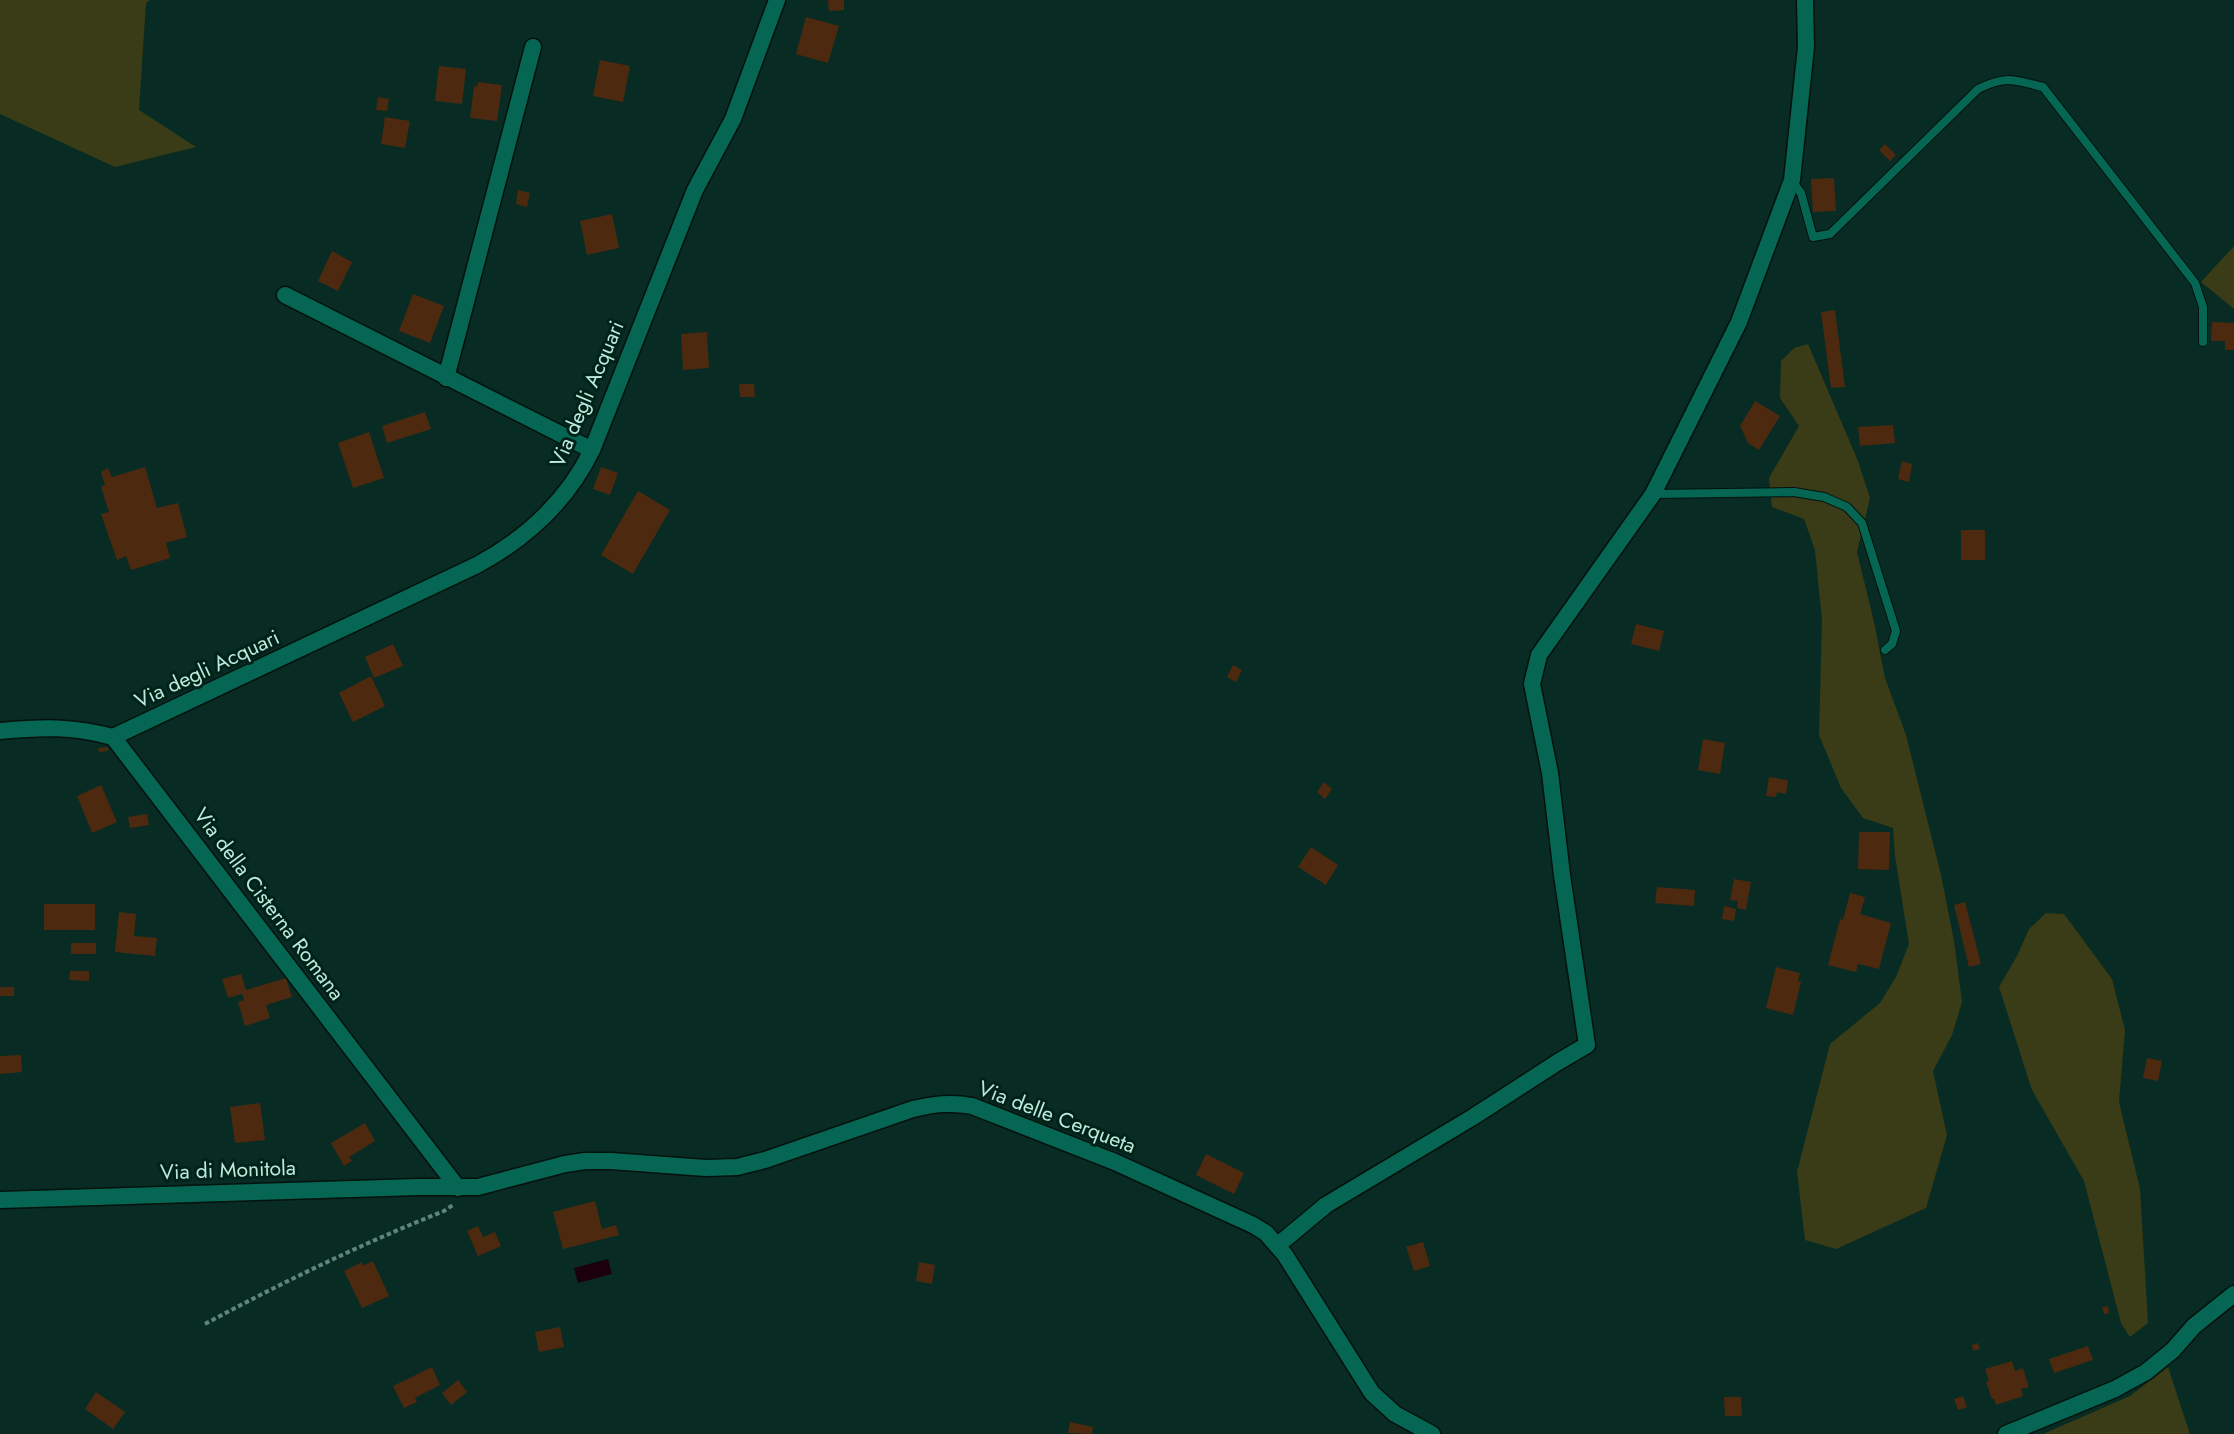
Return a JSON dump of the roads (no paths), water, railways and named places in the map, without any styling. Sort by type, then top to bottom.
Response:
[{"type":"street","name":"Via degli Acquari","points":[[113,737],[493,557],[519,539],[552,509],[575,480],[592,450],[695,190],[733,120],[777,0]]},
{"type":"street","points":[[1278,1245],[1326,1205],[1473,1117],[1587,1045],[1562,875],[1550,773],[1532,684],[1539,655],[1653,494],[1739,322],[1791,180],[1806,47],[1805,0]]},
{"type":"street","points":[[446,378],[533,47]]},
{"type":"street","points":[[285,296],[592,450]]},
{"type":"street","points":[[0,731],[60,727],[113,737]]},
{"type":"street","name":"Via della Cisterna Romana","points":[[113,737],[458,1188]]},
{"type":"street","name":"Via delle Cerqueta","points":[[458,1188],[487,1186],[565,1164],[585,1161],[706,1168],[737,1167],[765,1160],[901,1112],[934,1104],[952,1103],[972,1107],[1123,1166],[1266,1233],[1278,1245],[1330,1324],[1372,1394],[1395,1414],[1432,1434]]},
{"type":"street","name":"Via di Monitola","points":[[0,1200],[418,1187],[458,1188]]},
{"type":"street","points":[[2006,1434],[2115,1389],[2146,1372],[2173,1350],[2194,1326],[2234,1294]]},
{"type":"lane","points":[[1791,180],[1801,193],[1813,237],[1822,237],[1830,234],[1978,89],[1998,79],[2015,80],[2043,87],[2195,283],[2203,307],[2203,342]]},
{"type":"lane","points":[[1653,494],[1794,492],[1824,497],[1847,507],[1862,523],[1896,631],[1892,644],[1885,650]]}]
